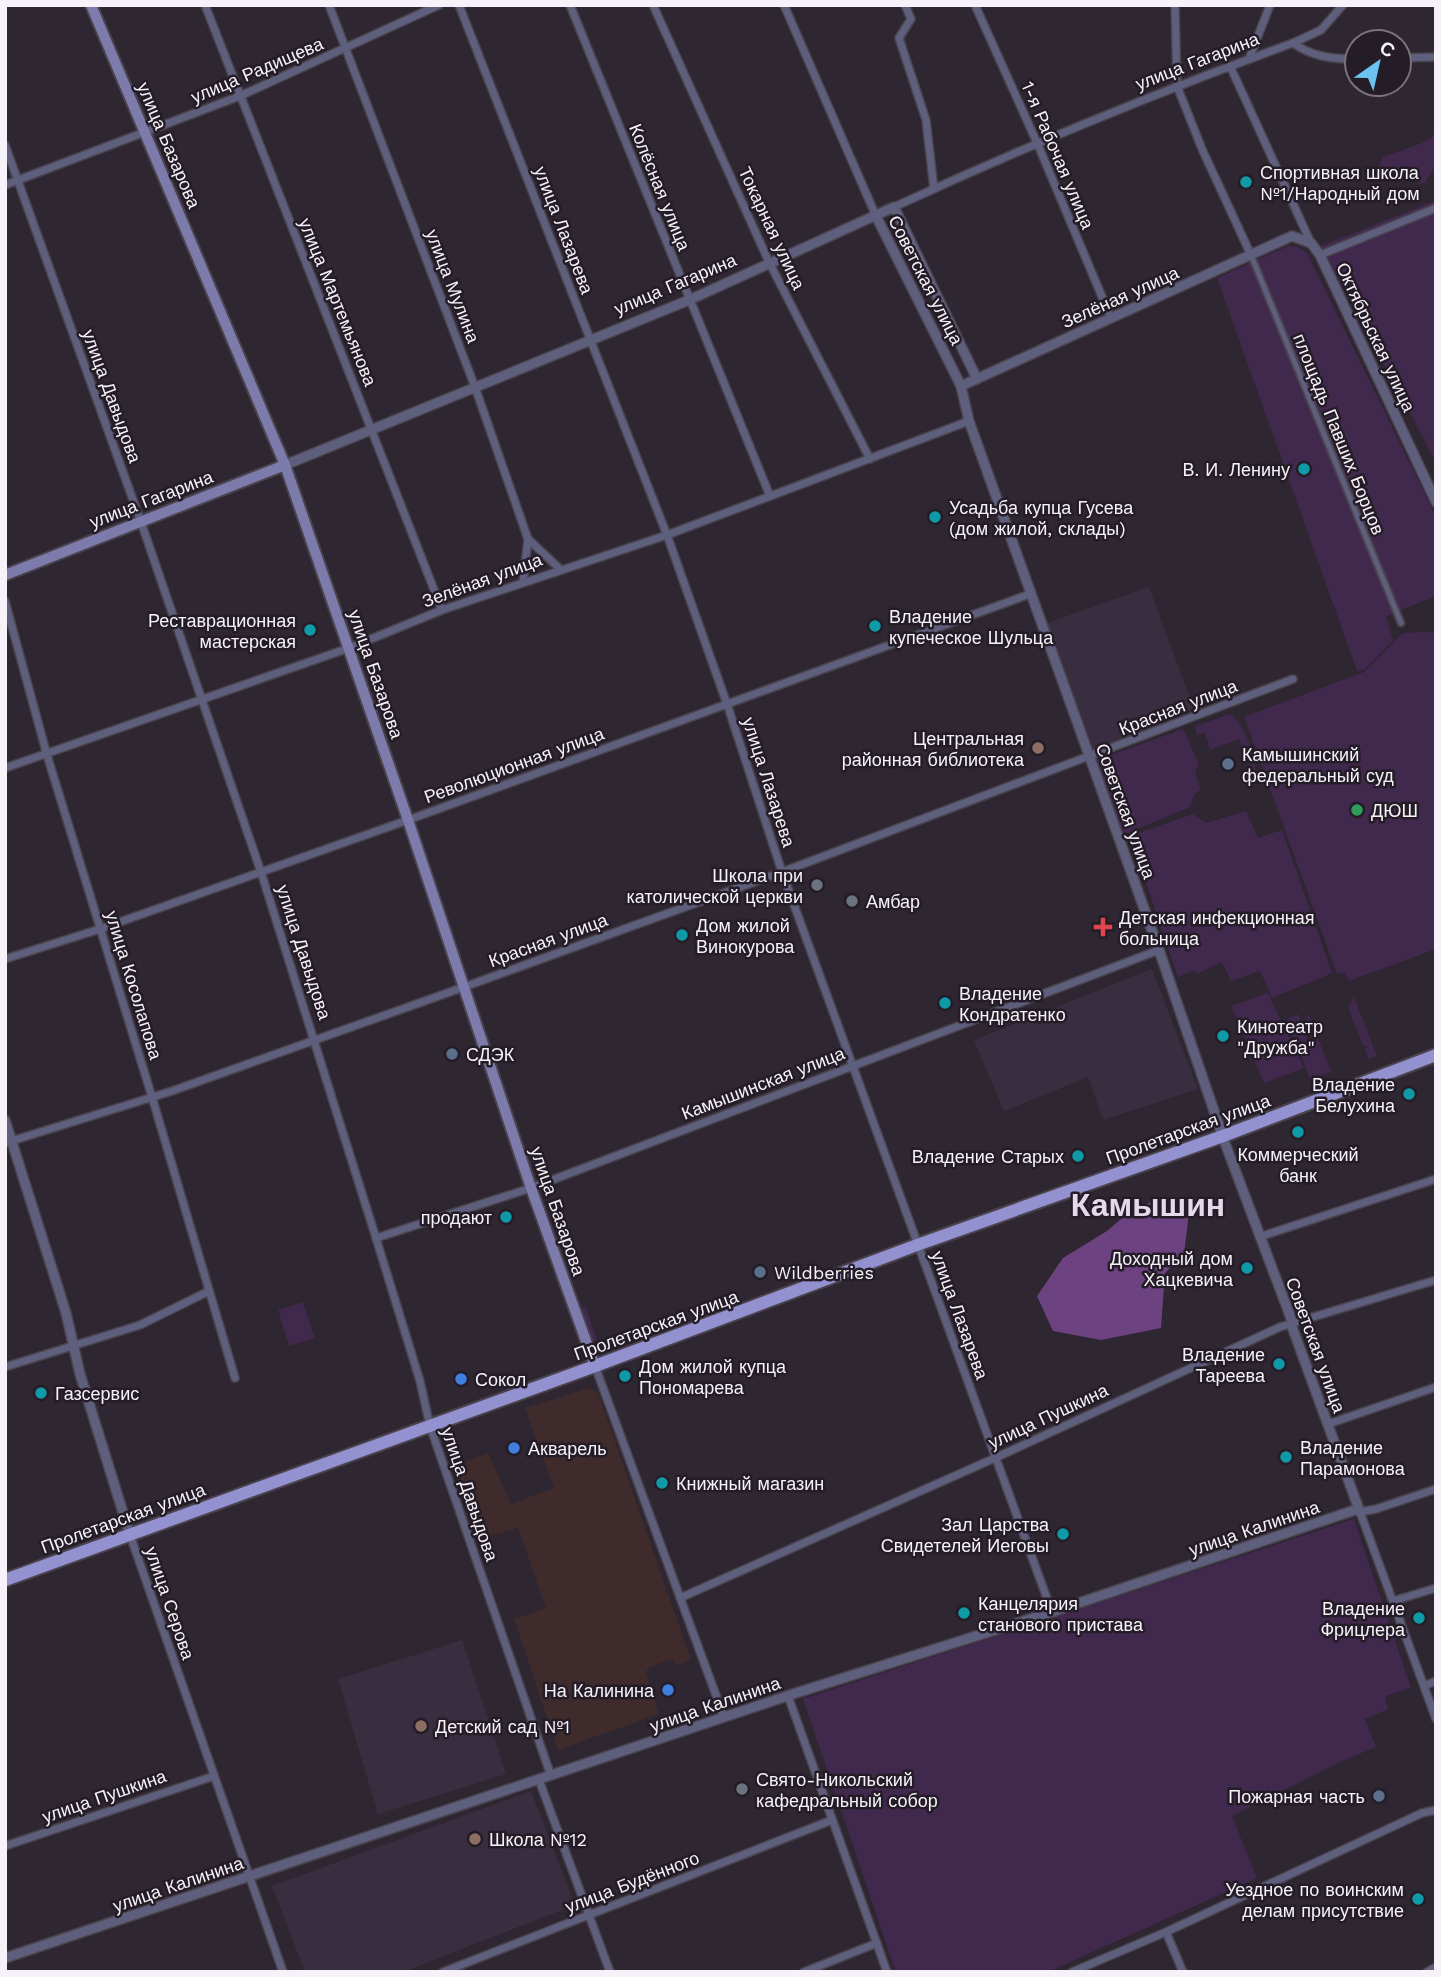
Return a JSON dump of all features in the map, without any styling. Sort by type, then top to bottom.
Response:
[{"type":"main road","name":"улица Базарова","points":[[91,5],[285,465],[408,820],[530,1188],[595,1366]]},
{"type":"main road","name":"улица Гагарина","points":[[5,575],[285,465]]},
{"type":"main road","name":"Пролетарская улица","points":[[5,1580],[595,1366],[917,1245],[1223,1136],[1436,1055]]},
{"type":"street","name":"улица Мартемьянова","points":[[205,5],[442,610]]},
{"type":"street","name":"улица Мулина","points":[[329,5],[475,387],[528,539],[560,569]]},
{"type":"street","name":"улица Радищева","points":[[5,185],[240,96],[439,5]]},
{"type":"street","name":"улица Лазарева","points":[[459,5],[667,535],[727,704],[782,872],[1052,1612]]},
{"type":"street","name":"Колёсная улица","points":[[570,5],[770,496]]},
{"type":"street","name":"Токарная улица","points":[[653,5],[769,262],[870,459]]},
{"type":"street","name":"Советская улица","points":[[785,5],[876,216],[961,386],[969,421],[1223,1136],[1436,1719]]},
{"type":"street","points":[[905,5],[911,19],[899,38],[926,120],[934,188]]},
{"type":"street","name":"1-я Рабочая улица","points":[[975,5],[1111,318]]},
{"type":"street","points":[[1249,59],[1270,5]]},
{"type":"street","name":"улица Гагарина","points":[[285,465],[689,300],[934,188],[1177,86],[1293,43],[1321,30],[1343,5]]},
{"type":"street","points":[[1177,6],[1177,86],[1202,149],[1251,255]]},
{"type":"street","points":[[1293,43],[1303,51],[1331,59],[1343,59]]},
{"type":"street","points":[[1413,58],[1436,57]]},
{"type":"street","points":[[1230,66],[1311,243]]},
{"type":"street","name":"улица Давыдова","points":[[5,145],[141,522],[200,701],[261,872],[316,1039],[419,1381],[430,1426],[551,1776]]},
{"type":"street","points":[[894,207],[977,379]]},
{"type":"street","points":[[1320,255],[1436,208]]},
{"type":"street","name":"Зелёная улица","points":[[961,386],[1292,236],[1311,243]]},
{"type":"street","name":"Октябрьская улица","points":[[1311,243],[1320,255],[1436,502]]},
{"type":"street","name":"площадь Павших Борцов","points":[[1251,255],[1401,623]]},
{"type":"street","name":"Зелёная улица","points":[[5,768],[349,648],[442,610],[667,535],[969,421]]},
{"type":"street","points":[[523,582],[528,539]]},
{"type":"street","name":"Революционная улица","points":[[5,959],[100,929],[408,820],[1030,594]]},
{"type":"street","name":"улица Косолапова","points":[[5,601],[47,755],[235,1378]]},
{"type":"street","name":"Красная улица","points":[[9,1142],[152,1097],[464,987],[782,872],[1293,679]]},
{"type":"street","name":"Камышинская улица","points":[[376,1238],[530,1188],[1159,950]]},
{"type":"street","name":"улица Серова","points":[[5,1120],[9,1142],[66,1313],[80,1374],[130,1535],[283,1972]]},
{"type":"street","points":[[1259,1237],[1436,1179]]},
{"type":"street","name":"улица Пушкина","points":[[680,1598],[996,1458],[1280,1327],[1436,1280]]},
{"type":"street","points":[[5,1367],[140,1325],[209,1291]]},
{"type":"street","points":[[595,1366],[724,1717]]},
{"type":"street","points":[[1328,1424],[1436,1387]]},
{"type":"street","name":"улица Калинина","points":[[5,1958],[724,1717],[1052,1612],[1358,1509],[1360,1512],[1376,1510],[1436,1489]]},
{"type":"street","points":[[1393,1601],[1436,1588]]},
{"type":"street","points":[[1424,1686],[1436,1681]]},
{"type":"street","points":[[788,1696],[887,1972]]},
{"type":"street","name":"улица Пушкина","points":[[5,1846],[214,1776]]},
{"type":"street","points":[[539,1780],[610,1972]]},
{"type":"street","points":[[1072,1972],[1166,1932],[1422,1813],[1436,1810]]},
{"type":"street","name":"улица Будённого","points":[[443,1972],[832,1820]]},
{"type":"street","points":[[1166,1932],[1183,1972]]},
{"type":"street","points":[[803,1972],[877,1943]]},
{"type":"street","points":[[1427,1972],[1436,1967]]},
{"type":"shaded area","points":[[1436,134],[1436,170],[1433,169],[1425,183],[1419,184],[1414,175],[1391,174],[1379,166],[1383,157],[1422,143]]},
{"type":"shaded area","points":[[1436,200],[1436,462],[1321,246]]},
{"type":"shaded area","points":[[1288,246],[1299,247],[1307,253],[1436,517],[1436,596],[1386,616],[1393,640],[1364,670],[1357,671],[1217,278]]},
{"type":"shaded area","points":[[1149,587],[1194,709],[1094,751],[1047,623]]},
{"type":"shaded area","name":"ДЮШ","points":[[1403,633],[1436,633],[1436,949],[1349,981],[1345,972],[1337,974],[1244,717],[1364,672]]},
{"type":"shaded area","points":[[1230,714],[1241,726],[1249,743],[1256,778],[1239,739],[1210,750],[1205,733],[1197,735],[1195,726]]},
{"type":"shaded area","points":[[1183,729],[1199,764],[1195,773],[1201,790],[1194,795],[1190,807],[1123,835],[1097,760]]},
{"type":"shaded area","points":[[1246,811],[1258,838],[1282,830],[1332,973],[1272,998],[1260,971],[1231,981],[1222,962],[1197,974],[1195,970],[1178,977],[1130,836],[1193,814],[1206,823]]},
{"type":"shaded area","points":[[1152,969],[1198,1089],[1103,1120],[1088,1077],[1004,1111],[974,1040]]},
{"type":"shaded area","points":[[1268,993],[1304,1068],[1264,1083],[1231,1006]]},
{"type":"shaded area","points":[[1354,997],[1377,1056],[1368,1059],[1365,1049],[1370,1045],[1363,1046],[1348,1007]]},
{"type":"shaded area","points":[[1298,1014],[1309,1046],[1314,1044],[1305,1022],[1309,1015],[1331,1072],[1310,1079],[1287,1019]]},
{"type":"shaded area","points":[[1161,1197],[1183,1201],[1189,1213],[1184,1254],[1165,1273],[1161,1328],[1101,1340],[1053,1331],[1037,1296],[1063,1258],[1107,1231],[1128,1213]]},
{"type":"shaded area","points":[[303,1302],[315,1338],[289,1346],[278,1310]]},
{"type":"shaded area","points":[[586,1307],[597,1340],[591,1342],[577,1310]]},
{"type":"shaded area","points":[[589,1388],[598,1393],[691,1660],[676,1666],[674,1659],[649,1667],[646,1672],[659,1714],[558,1750],[514,1619],[546,1608],[518,1528],[480,1539],[455,1465],[488,1453],[511,1504],[554,1488],[525,1408]]},
{"type":"shaded area","points":[[1354,1519],[1411,1688],[1385,1696],[1388,1709],[1365,1719],[1376,1747],[1232,1816],[1257,1878],[1048,1972],[896,1972],[803,1699]]},
{"type":"shaded area","name":"Детский сад №1","points":[[462,1640],[506,1774],[378,1814],[338,1679]]},
{"type":"shaded area","name":"Школа №12","points":[[531,1791],[575,1905],[403,1972],[305,1972],[272,1886]]},
{"type":"place","name":"Спортивная школа №1/Народный дом","points":[[1246,182]]},
{"type":"place","name":"В. И. Ленину","points":[[1304,469]]},
{"type":"place","name":"Усадьба купца Гусева (дом жилой, склады)","points":[[935,517]]},
{"type":"place","name":"Владение купеческое Шульца","points":[[875,626]]},
{"type":"place","name":"Реставрационная мастерская","points":[[310,630]]},
{"type":"place","name":"Центральная районная библиотека","points":[[1038,748]]},
{"type":"place","name":"Камышинский федеральный суд","points":[[1228,764]]},
{"type":"place","name":"ДЮШ","points":[[1357,810]]},
{"type":"place","name":"Школа при католической церкви","points":[[817,885]]},
{"type":"place","name":"Амбар","points":[[852,901]]},
{"type":"place","name":"Детская инфекционная больница","points":[[1103,927]]},
{"type":"place","name":"Дом жилой Винокурова","points":[[682,935]]},
{"type":"place","name":"Владение Кондратенко","points":[[945,1003]]},
{"type":"place","name":"Кинотеатр \"Дружба\"","points":[[1223,1036]]},
{"type":"place","name":"СДЭК","points":[[452,1054]]},
{"type":"place","name":"Владение Белухина","points":[[1409,1094]]},
{"type":"place","name":"Коммерческий банк","points":[[1298,1132]]},
{"type":"place","name":"Владение Старых","points":[[1078,1156]]},
{"type":"place","name":"продают","points":[[506,1217]]},
{"type":"place","name":"Доходный дом Хацкевича","points":[[1247,1268]]},
{"type":"place","name":"Wildberries","points":[[760,1272]]},
{"type":"place","name":"Владение Тареева","points":[[1279,1364]]},
{"type":"place","name":"Дом жилой купца Пономарева","points":[[625,1376]]},
{"type":"place","name":"Сокол","points":[[461,1379]]},
{"type":"place","name":"Газсервис","points":[[41,1393]]},
{"type":"place","name":"Акварель","points":[[514,1448]]},
{"type":"place","name":"Владение Парамонова","points":[[1286,1457]]},
{"type":"place","name":"Книжный магазин","points":[[662,1483]]},
{"type":"place","name":"Зал Царства Свидетелей Иеговы","points":[[1063,1534]]},
{"type":"place","name":"Канцелярия станового пристава","points":[[964,1613]]},
{"type":"place","name":"Владение Фрицлера","points":[[1419,1618]]},
{"type":"place","name":"На Калинина","points":[[668,1690]]},
{"type":"place","name":"Детский сад №1","points":[[421,1726]]},
{"type":"place","name":"Свято-Никольский кафедральный собор","points":[[742,1789]]},
{"type":"place","name":"Пожарная часть","points":[[1379,1796]]},
{"type":"place","name":"Школа №12","points":[[475,1839]]},
{"type":"place","name":"Уездное по воинским делам присутствие","points":[[1418,1899]]},
{"type":"district","name":"Камышин","points":[[1148,1205]]}]
